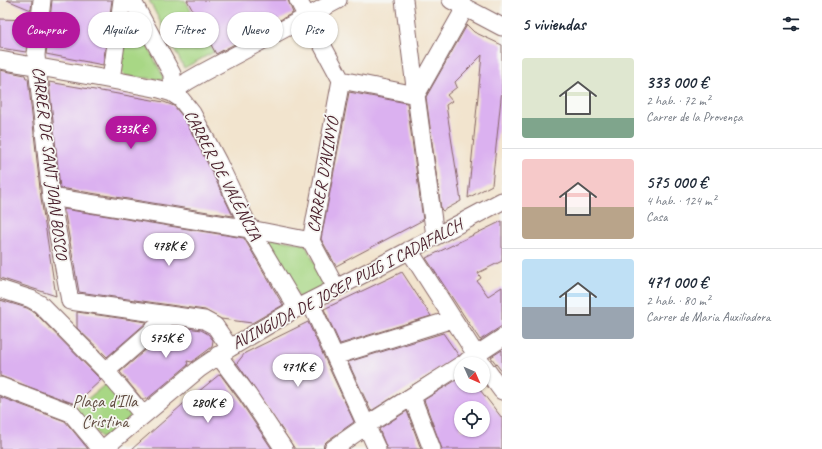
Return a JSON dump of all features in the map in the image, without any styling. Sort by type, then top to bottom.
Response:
[{"type":"street","name":"CARRER DE SANT JOAN BOSCO","points":[[42,0],[36,55],[37,66],[51,197],[70,301],[169,316]]},
{"type":"street","points":[[111,80],[122,0]]},
{"type":"street","points":[[132,0],[172,74],[172,93]]},
{"type":"street","points":[[298,0],[304,12]]},
{"type":"street","points":[[314,12],[338,0]]},
{"type":"street","points":[[404,0],[435,236]]},
{"type":"street","points":[[416,95],[458,4],[502,28]]},
{"type":"street","points":[[172,93],[188,81],[291,24]]},
{"type":"street","points":[[324,48],[341,80],[416,95]]},
{"type":"street","name":"CARRER DE VALÈNCIA","points":[[0,60],[111,80],[172,93],[181,99],[192,113],[218,162],[250,229],[303,305],[335,356],[377,449]]},
{"type":"street","name":"CARRER D'AVINYÓ","points":[[336,288],[311,241],[341,80]]},
{"type":"street","points":[[51,197],[250,229],[311,241]]},
{"type":"street","name":"AVINGUDA DE JOSEP PUIG I CADAFALCH","points":[[102,449],[199,369],[224,352],[303,305],[502,201]]},
{"type":"street","points":[[409,250],[453,319],[470,357]]},
{"type":"street","points":[[0,289],[31,299],[40,304],[106,371],[143,415]]},
{"type":"street","points":[[106,371],[169,316],[204,320],[215,326],[224,352],[248,395],[284,449]]},
{"type":"street","points":[[335,356],[453,319]]},
{"type":"street","points":[[480,357],[502,338]]},
{"type":"street","points":[[333,449],[367,425],[412,397],[454,374]]},
{"type":"street","points":[[490,379],[502,391]]},
{"type":"street","points":[[0,386],[71,413],[102,449]]},
{"type":"street","points":[[412,397],[432,449]]},
{"type":"green space","points":[[149,0],[185,0],[192,12],[160,12],[160,21]]},
{"type":"green space","points":[[123,48],[149,48],[165,80],[126,76],[121,71]]},
{"type":"green space","points":[[174,48],[212,48],[214,52],[184,68]]},
{"type":"green space","points":[[262,237],[305,244],[327,286],[301,300]]},
{"type":"green space","name":"Plaça d'Illa Cristina","points":[[107,383],[134,413],[103,439],[75,409]]},
{"type":"building","points":[[7,0],[32,0],[31,10]]},
{"type":"building","points":[[52,0],[112,0],[110,12],[88,12],[88,48],[105,48],[103,65],[46,54],[47,48],[80,48],[80,12],[51,12]]},
{"type":"building","points":[[187,0],[288,0],[293,12],[283,18],[283,12],[227,12],[227,48],[216,54],[213,48],[219,48],[219,12],[193,12]]},
{"type":"building","points":[[0,19],[12,19],[12,48],[26,48],[26,52],[0,48]]},
{"type":"building","points":[[467,25],[474,32],[502,45],[502,89],[492,185],[468,198],[482,55],[455,82],[457,87],[447,95],[452,101],[446,105],[461,201],[443,211],[441,209],[426,97]]},
{"type":"building","points":[[0,70],[25,75],[26,78],[28,78],[41,198],[56,296],[0,278]]},
{"type":"building","points":[[49,82],[164,102],[174,106],[184,118],[233,216],[60,188]]},
{"type":"building","points":[[349,92],[407,103],[423,220],[336,266],[321,239]]},
{"type":"building","points":[[64,209],[244,238],[283,305],[252,323],[221,319],[205,310],[79,292]]},
{"type":"building","points":[[502,221],[502,261],[478,273],[481,278],[477,281],[488,296],[502,287],[502,326],[480,340],[426,258]]},
{"type":"building","points":[[402,272],[431,316],[340,344],[324,309]]},
{"type":"building","points":[[0,300],[27,308],[34,312],[101,380],[75,404],[0,376]]},
{"type":"building","points":[[77,312],[147,322],[107,357],[77,328]]},
{"type":"building","points":[[308,322],[354,422],[327,441],[324,444],[323,449],[295,449],[237,363],[245,353]]},
{"type":"building","points":[[173,326],[201,330],[208,334],[213,340],[212,347],[192,362],[187,361],[188,365],[147,399],[142,399],[120,372]]},
{"type":"building","points":[[443,333],[459,356],[454,357],[454,359],[371,411],[348,362]]},
{"type":"building","points":[[502,350],[502,372],[491,357]]},
{"type":"building","points":[[220,374],[272,449],[132,449],[182,405]]},
{"type":"building","points":[[454,381],[454,393],[482,393],[489,401],[454,401],[454,437],[490,437],[490,403],[502,418],[502,449],[442,449],[424,400]]},
{"type":"building","points":[[0,397],[65,421],[88,449],[0,449]]},
{"type":"building","points":[[407,411],[421,449],[387,449],[379,429]]}]
